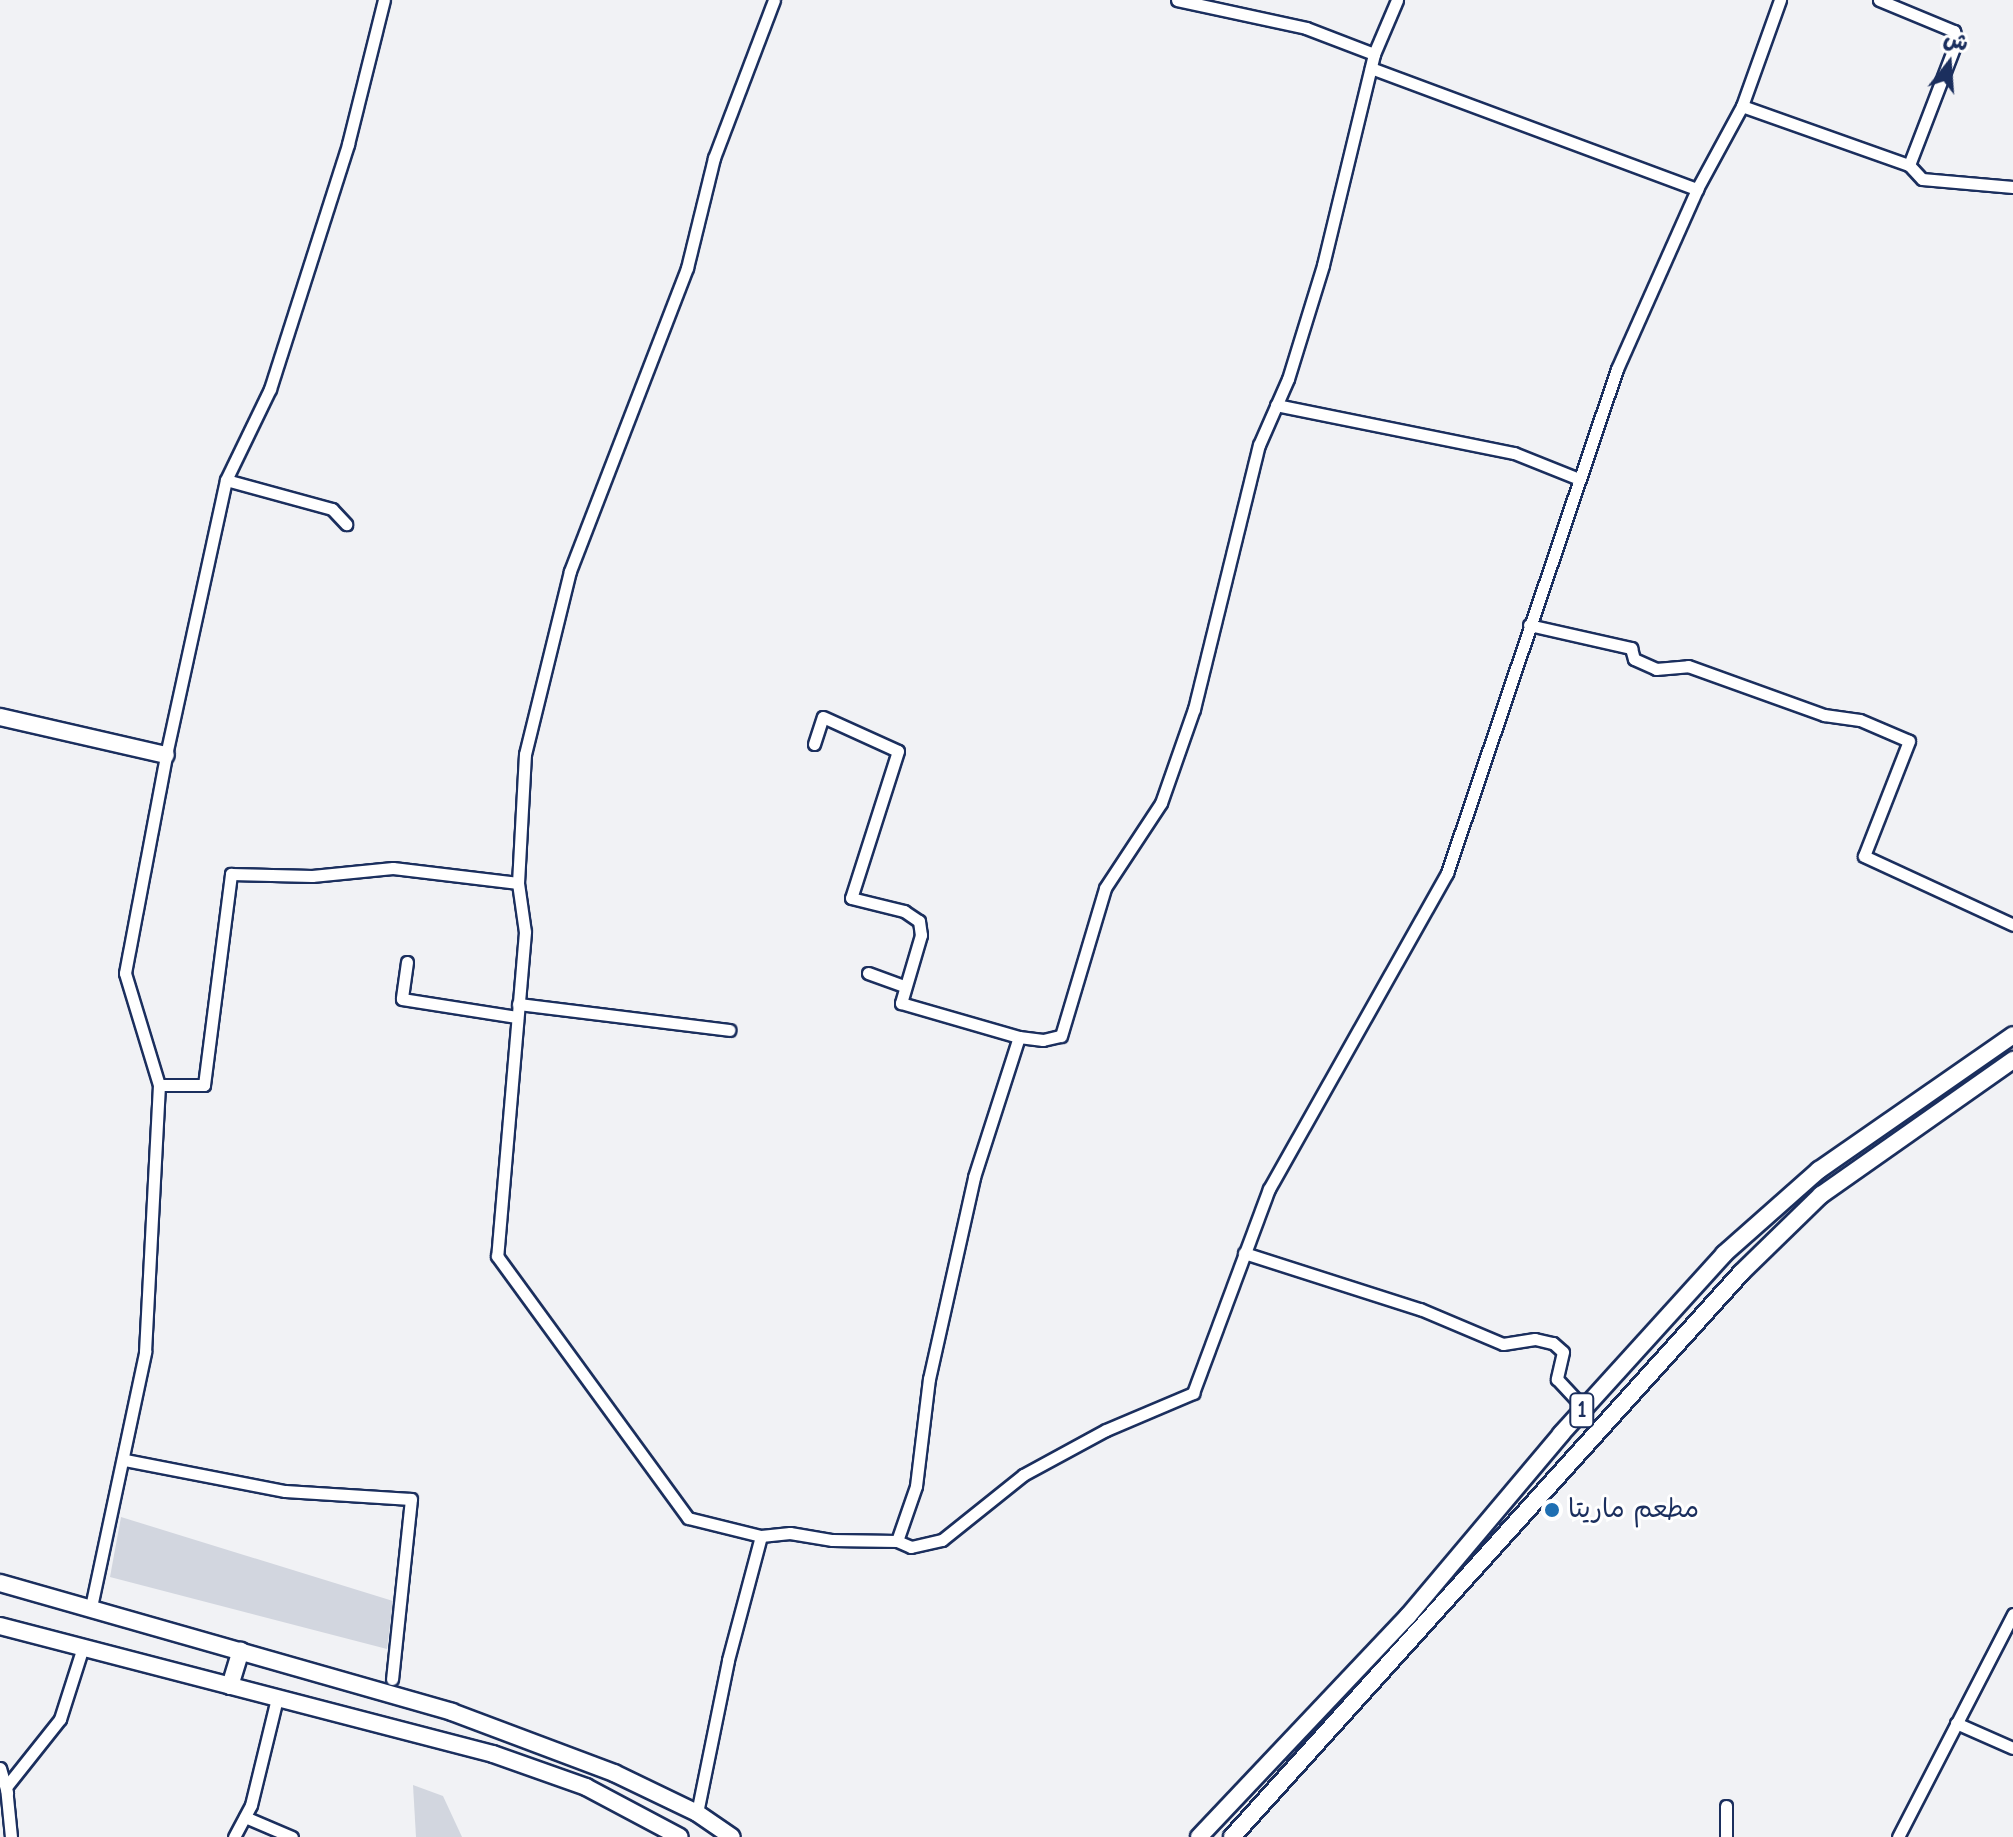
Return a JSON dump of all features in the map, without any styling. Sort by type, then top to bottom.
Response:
[{"type":"main road","points":[[0,717],[166,755]]},
{"type":"main road","name":"1","points":[[1199,1837],[1408,1616],[1561,1434],[1695,1285],[1819,1170],[2013,1035]]},
{"type":"main road","name":"1","points":[[1232,1837],[1579,1451],[1713,1305],[1821,1195],[2013,1060]]},
{"type":"main road","points":[[1695,1285],[1713,1305]]},
{"type":"main road","points":[[1561,1434],[1579,1451]]},
{"type":"main road","points":[[0,1583],[91,1607],[500,1729],[614,1773],[697,1813],[732,1837]]},
{"type":"main road","points":[[0,1626],[493,1754],[586,1787],[675,1836]]},
{"type":"main road","points":[[230,1686],[241,1651]]},
{"type":"main road","points":[[1255,1781],[1269,1798]]},
{"type":"street","points":[[91,1607],[125,1460],[145,1352],[159,1085],[125,973],[166,755],[226,480],[270,389],[348,144],[384,0]]},
{"type":"street","points":[[774,0],[714,158],[687,268],[570,571],[525,754],[518,883],[525,932],[497,1256],[688,1518],[761,1536],[897,1541],[911,1547],[942,1540],[1023,1475],[1106,1430],[1193,1393],[1269,1189],[1447,873],[1622,355],[1697,189],[1742,106],[1780,0]]},
{"type":"street","points":[[1177,0],[1314,30],[1374,54]]},
{"type":"street","points":[[814,744],[823,717],[898,751],[851,898],[904,911],[919,921],[921,935],[903,986],[901,1003],[1019,1037],[1043,1040],[1061,1036],[1105,888],[1161,803],[1194,709],[1259,445],[1276,405],[1323,265],[1374,54],[1397,0]]},
{"type":"street","points":[[1879,0],[1954,31],[1957,40],[1909,165]]},
{"type":"street","points":[[1371,68],[1697,189]]},
{"type":"street","points":[[1742,106],[1909,165],[1922,179],[2013,187]]},
{"type":"street","points":[[1276,405],[1514,453],[1579,479]]},
{"type":"street","points":[[226,480],[332,509],[346,524]]},
{"type":"street","points":[[1529,625],[1631,648],[1634,659],[1656,669],[1688,666],[1824,715],[1860,720],[1909,741],[1864,856],[2013,925]]},
{"type":"street","points":[[159,1085],[204,1085],[231,874],[312,876],[393,868],[518,883]]},
{"type":"street","points":[[407,962],[402,999],[450,1011],[517,1017]]},
{"type":"street","points":[[868,973],[903,986]]},
{"type":"street","points":[[518,1004],[729,1030]]},
{"type":"street","points":[[897,1541],[916,1486],[929,1379],[974,1177],[1019,1037]]},
{"type":"street","points":[[1244,1253],[1420,1309],[1494,1342],[1553,1343],[1563,1352],[1557,1379],[1584,1408]]},
{"type":"street","points":[[125,1460],[285,1491],[411,1499],[392,1679]]},
{"type":"street","points":[[697,1813],[728,1660],[761,1536]]},
{"type":"street","points":[[1898,1837],[2013,1614]]},
{"type":"street","points":[[11,1837],[6,1787],[60,1719],[83,1647]]},
{"type":"street","points":[[234,1837],[245,1817],[277,1698]]},
{"type":"street","points":[[1956,1723],[2013,1748]]},
{"type":"street","points":[[0,1768],[7,1794]]},
{"type":"street","points":[[1726,1806],[1726,1837]]},
{"type":"street","points":[[245,1817],[292,1837]]},
{"type":"shaded area","points":[[121,1517],[393,1601],[387,1649],[110,1577]]},
{"type":"shaded area","points":[[413,1785],[443,1796],[462,1837],[416,1837]]},
{"type":"place","name":"مطعم ماريتا","points":[[1552,1510]]}]
